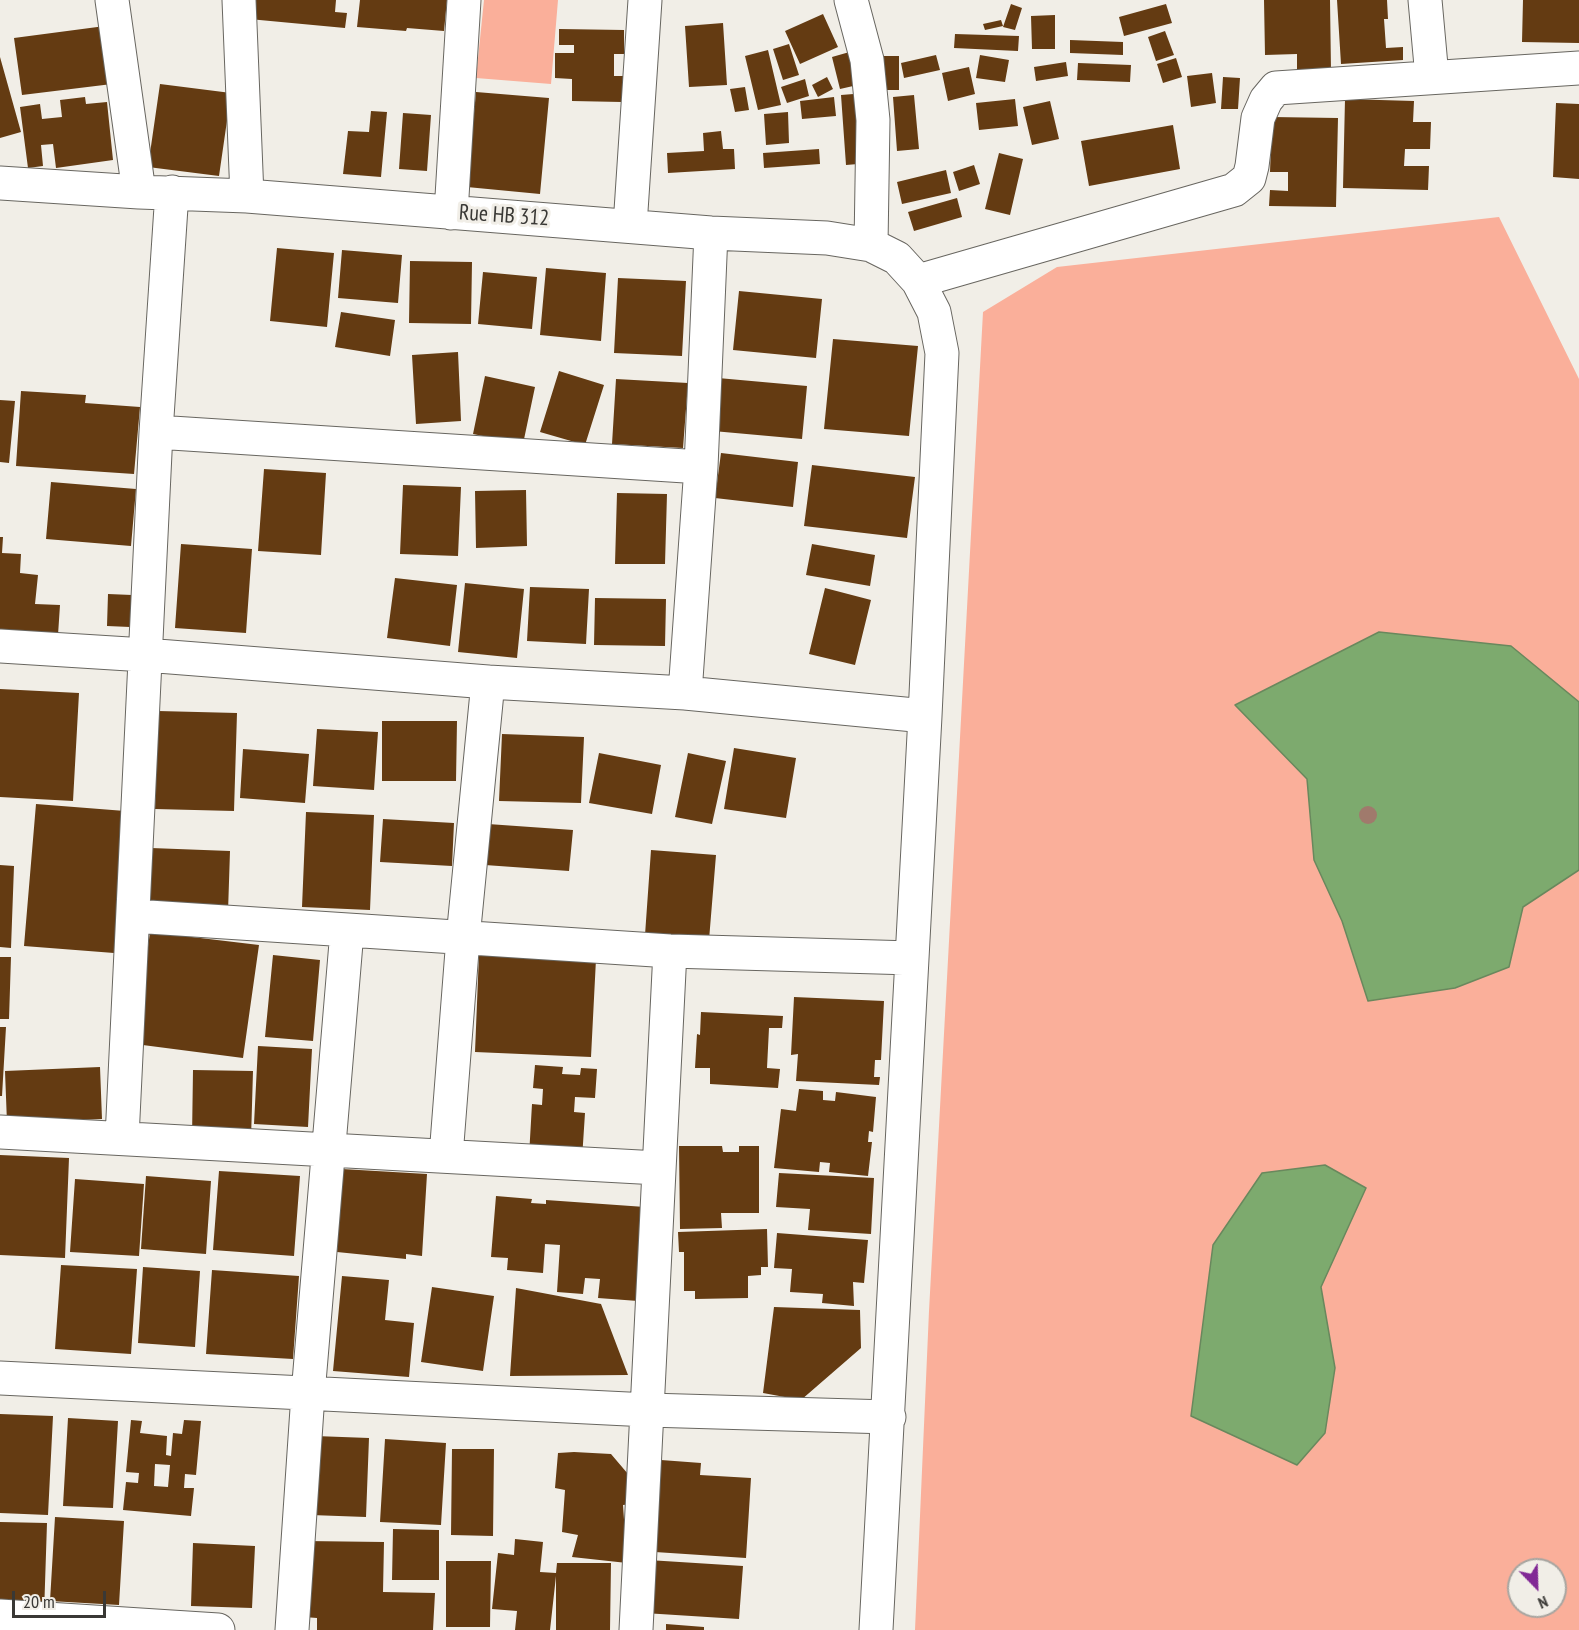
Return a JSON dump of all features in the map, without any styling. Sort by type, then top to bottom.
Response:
[{"type":"street","points":[[112,0],[139,192]]},
{"type":"street","points":[[239,0],[247,196]]},
{"type":"street","points":[[452,213],[464,0]]},
{"type":"street","points":[[630,226],[645,0]]},
{"type":"street","points":[[851,0],[867,60],[873,120],[871,245]]},
{"type":"street","points":[[1425,0],[1432,77]]},
{"type":"street","points":[[918,281],[1234,190],[1249,178],[1258,118],[1266,100],[1276,88],[1579,68]]},
{"type":"street","name":"Rue HB 312","points":[[0,183],[247,196],[711,233],[827,238],[871,245],[897,258],[918,281],[934,312],[942,353],[889,1416],[876,1630]]},
{"type":"street","points":[[122,1138],[156,432],[172,192]]},
{"type":"street","points":[[685,693],[701,467],[711,233]]},
{"type":"street","points":[[156,432],[701,467]]},
{"type":"street","points":[[0,646],[488,682],[685,693],[925,716]]},
{"type":"street","points":[[446,1156],[463,938],[488,682]]},
{"type":"street","points":[[133,916],[670,951],[912,958]]},
{"type":"street","points":[[292,1630],[308,1394],[347,931]]},
{"type":"street","points":[[636,1630],[670,951]]},
{"type":"street","points":[[0,1132],[658,1168]]},
{"type":"street","points":[[0,1378],[648,1410],[889,1416]]},
{"type":"street","points":[[0,1616],[92,1625],[218,1630]]},
{"type":"shaded area","points":[[484,0],[558,0],[551,84],[476,78]]},
{"type":"shaded area","points":[[1499,217],[1579,379],[1579,702],[1511,646],[1235,705],[1307,779],[1314,860],[1342,921],[1420,993],[1455,988],[1509,967],[1523,907],[1579,870],[1579,1630],[915,1630],[929,1311],[983,312],[1057,267]],"holes":[[[1262,1173],[1366,1188],[1321,1287],[1335,1368],[1325,1433]]]},
{"type":"shaded area","points":[[1379,632],[1511,646],[1579,702],[1579,870],[1523,907],[1509,967],[1455,988],[1368,1001],[1342,921],[1314,860],[1307,779],[1235,705]]},
{"type":"shaded area","points":[[1325,1165],[1366,1188],[1321,1287],[1335,1368],[1325,1433],[1297,1465],[1191,1416],[1213,1245],[1262,1173]]},
{"type":"building","points":[[251,0],[336,0],[335,12],[347,13],[345,28],[249,19]]},
{"type":"building","points":[[360,0],[447,0],[444,31],[357,27]]},
{"type":"building","points":[[1264,0],[1330,0],[1331,71],[1297,72],[1297,54],[1265,55]]},
{"type":"building","points":[[1337,0],[1387,0],[1388,19],[1384,19],[1386,48],[1403,47],[1403,60],[1341,64]]},
{"type":"building","points":[[1523,0],[1579,0],[1579,43],[1522,42]]},
{"type":"building","points":[[1011,4],[1022,8],[1015,30],[1003,27]]},
{"type":"building","points":[[1166,4],[1172,23],[1124,36],[1119,17]]},
{"type":"building","points":[[823,14],[838,47],[800,64],[785,31]]},
{"type":"building","points":[[1055,15],[1055,49],[1032,49],[1031,16]]},
{"type":"building","points":[[1001,20],[1003,26],[985,30],[983,24]]},
{"type":"building","points":[[723,23],[727,85],[689,87],[685,26]]},
{"type":"building","points":[[105,26],[112,84],[22,95],[14,38]]},
{"type":"building","points":[[559,29],[624,30],[624,54],[614,54],[614,76],[623,76],[622,102],[572,101],[572,79],[555,78],[555,53],[574,53],[574,45],[559,45]]},
{"type":"building","points":[[1165,31],[1174,55],[1156,61],[1148,37]]},
{"type":"building","points":[[955,34],[1019,36],[1018,51],[954,48]]},
{"type":"building","points":[[1070,40],[1123,42],[1123,55],[1070,53]]},
{"type":"building","points":[[789,44],[799,75],[783,80],[773,49]]},
{"type":"building","points":[[768,50],[781,105],[758,110],[745,56]]},
{"type":"building","points":[[853,51],[862,84],[840,89],[832,57]]},
{"type":"building","points":[[936,55],[940,70],[904,78],[901,63]]},
{"type":"building","points":[[980,55],[1009,60],[1005,82],[976,78]]},
{"type":"building","points":[[881,56],[899,56],[899,90],[881,90]]},
{"type":"building","points":[[0,57],[21,132],[0,138]]},
{"type":"building","points":[[1176,58],[1182,77],[1163,83],[1157,64]]},
{"type":"building","points":[[1066,62],[1068,76],[1036,81],[1034,67]]},
{"type":"building","points":[[1078,63],[1131,65],[1130,82],[1077,80]]},
{"type":"building","points":[[969,67],[975,94],[948,101],[942,73]]},
{"type":"building","points":[[1212,73],[1216,103],[1191,107],[1187,76]]},
{"type":"building","points":[[827,77],[833,89],[818,97],[812,85]]},
{"type":"building","points":[[1223,77],[1240,78],[1238,109],[1221,109]]},
{"type":"building","points":[[805,79],[809,96],[787,103],[781,87]]},
{"type":"building","points":[[160,84],[231,93],[219,176],[148,167]]},
{"type":"building","points":[[745,87],[749,110],[735,112],[730,89]]},
{"type":"building","points":[[476,92],[549,98],[540,194],[467,187]]},
{"type":"building","points":[[866,93],[870,163],[846,165],[841,95]]},
{"type":"building","points":[[914,95],[919,149],[897,151],[893,97]]},
{"type":"building","points":[[85,97],[86,104],[107,102],[113,160],[56,168],[53,144],[41,145],[43,166],[28,168],[20,107],[40,104],[42,119],[62,117],[60,100]]},
{"type":"building","points":[[834,97],[836,116],[802,119],[800,101]]},
{"type":"building","points":[[1015,99],[1018,126],[979,130],[976,103]]},
{"type":"building","points":[[1345,99],[1414,101],[1413,122],[1431,122],[1430,149],[1405,149],[1404,166],[1429,166],[1428,190],[1343,188]]},
{"type":"building","points":[[1050,101],[1059,139],[1032,145],[1023,107]]},
{"type":"building","points":[[1556,103],[1579,104],[1579,179],[1553,177]]},
{"type":"building","points":[[371,111],[387,112],[381,177],[343,174],[348,131],[369,132]]},
{"type":"building","points":[[788,112],[789,143],[766,145],[764,114]]},
{"type":"building","points":[[403,113],[431,115],[427,171],[399,169]]},
{"type":"building","points":[[1272,117],[1338,118],[1336,207],[1269,206],[1270,190],[1288,191],[1288,172],[1270,172]]},
{"type":"building","points":[[1173,125],[1180,169],[1089,186],[1081,141]]},
{"type":"building","points":[[721,131],[723,149],[734,149],[735,169],[668,173],[667,153],[704,151],[703,133]]},
{"type":"building","points":[[819,149],[820,164],[764,168],[763,153]]},
{"type":"building","points":[[999,153],[1023,159],[1010,215],[985,209]]},
{"type":"building","points":[[974,165],[980,184],[959,191],[953,172]]},
{"type":"building","points":[[946,170],[951,193],[902,204],[897,182]]},
{"type":"building","points":[[957,198],[962,217],[914,231],[908,212]]},
{"type":"building","points":[[277,248],[334,253],[327,327],[270,321]]},
{"type":"building","points":[[342,250],[402,255],[398,303],[338,298]]},
{"type":"building","points":[[410,261],[472,262],[471,324],[409,323]]},
{"type":"building","points":[[546,268],[606,273],[601,341],[540,335]]},
{"type":"building","points":[[483,272],[537,277],[532,329],[478,324]]},
{"type":"building","points":[[618,278],[686,281],[682,356],[614,353]]},
{"type":"building","points":[[739,291],[822,299],[816,358],[733,350]]},
{"type":"building","points":[[341,312],[395,320],[390,356],[335,347]]},
{"type":"building","points":[[833,339],[918,346],[909,436],[824,429]]},
{"type":"building","points":[[458,352],[461,421],[416,424],[412,355]]},
{"type":"building","points":[[559,371],[604,385],[585,445],[540,432]]},
{"type":"building","points":[[485,376],[535,387],[523,444],[473,434]]},
{"type":"building","points":[[718,378],[807,386],[802,439],[713,431]]},
{"type":"building","points":[[616,379],[688,383],[683,448],[612,444]]},
{"type":"building","points":[[21,391],[86,395],[85,403],[140,407],[134,474],[16,466]]},
{"type":"building","points":[[0,400],[15,401],[9,463],[0,462]]},
{"type":"building","points":[[721,453],[798,462],[793,507],[715,498]]},
{"type":"building","points":[[812,465],[915,477],[907,538],[804,526]]},
{"type":"building","points":[[264,469],[326,473],[321,555],[258,551]]},
{"type":"building","points":[[51,482],[136,489],[131,546],[46,539]]},
{"type":"building","points":[[403,485],[461,487],[458,556],[400,554]]},
{"type":"building","points":[[526,490],[527,546],[476,548],[475,491]]},
{"type":"building","points":[[617,493],[667,494],[665,564],[615,564]]},
{"type":"building","points":[[0,537],[3,537],[2,553],[21,554],[20,573],[38,575],[35,604],[60,605],[58,635],[0,631]]},
{"type":"building","points":[[181,544],[252,549],[246,633],[175,628]]},
{"type":"building","points":[[812,544],[875,555],[870,586],[806,575]]},
{"type":"building","points":[[395,578],[457,585],[450,646],[387,638]]},
{"type":"building","points":[[465,583],[524,589],[517,658],[458,652]]},
{"type":"building","points":[[530,587],[589,589],[586,644],[527,641]]},
{"type":"building","points":[[825,588],[871,600],[855,665],[809,654]]},
{"type":"building","points":[[108,594],[132,595],[130,627],[107,626]]},
{"type":"building","points":[[595,598],[666,599],[665,646],[594,645]]},
{"type":"building","points":[[0,689],[79,693],[73,801],[0,797]]},
{"type":"building","points":[[158,711],[237,713],[234,811],[155,809]]},
{"type":"building","points":[[382,721],[457,721],[456,781],[382,781]]},
{"type":"building","points":[[317,729],[378,732],[374,790],[313,786]]},
{"type":"building","points":[[502,734],[584,737],[581,803],[499,801]]},
{"type":"building","points":[[734,748],[796,758],[786,818],[724,809]]},
{"type":"building","points":[[243,749],[309,754],[305,803],[240,798]]},
{"type":"building","points":[[599,753],[661,765],[652,814],[589,803]]},
{"type":"building","points":[[688,753],[726,761],[712,824],[675,817]]},
{"type":"building","points":[[36,804],[125,811],[114,953],[24,946]]},
{"type":"building","points":[[306,812],[374,815],[370,910],[302,907]]},
{"type":"building","points":[[383,819],[454,823],[452,866],[380,862]]},
{"type":"building","points":[[488,824],[573,830],[569,871],[485,865]]},
{"type":"building","points":[[151,848],[230,851],[228,912],[149,909]]},
{"type":"building","points":[[651,850],[716,855],[709,940],[645,935]]},
{"type":"building","points":[[0,865],[14,866],[11,948],[0,947]]},
{"type":"building","points":[[150,932],[259,945],[243,1058],[135,1044]]},
{"type":"building","points":[[479,954],[596,959],[591,1057],[475,1052]]},
{"type":"building","points":[[273,955],[320,960],[313,1041],[265,1037]]},
{"type":"building","points":[[0,957],[11,957],[9,1019],[0,1019]]},
{"type":"building","points":[[794,997],[884,1001],[881,1060],[875,1060],[874,1077],[880,1077],[879,1085],[796,1081],[798,1054],[791,1055]]},
{"type":"building","points":[[701,1012],[783,1016],[782,1028],[769,1028],[767,1068],[780,1069],[778,1088],[710,1084],[710,1068],[695,1068]]},
{"type":"building","points":[[0,1027],[6,1027],[2,1096],[0,1096]]},
{"type":"building","points":[[258,1046],[312,1049],[308,1127],[254,1124]]},
{"type":"building","points":[[535,1065],[563,1067],[562,1074],[580,1075],[581,1068],[597,1069],[595,1098],[575,1097],[574,1112],[585,1113],[582,1159],[529,1156],[532,1104],[542,1105],[543,1089],[533,1088]]},
{"type":"building","points":[[100,1067],[102,1119],[7,1123],[5,1071]]},
{"type":"building","points":[[193,1070],[253,1071],[251,1139],[192,1138]]},
{"type":"building","points":[[799,1089],[823,1091],[823,1100],[835,1101],[836,1092],[876,1097],[873,1132],[869,1131],[868,1142],[872,1142],[868,1176],[829,1172],[830,1163],[820,1162],[819,1172],[774,1168],[781,1109],[796,1111]]},
{"type":"building","points":[[679,1146],[722,1146],[723,1152],[739,1152],[739,1146],[759,1146],[759,1213],[721,1213],[722,1228],[680,1229]]},
{"type":"building","points":[[0,1155],[69,1158],[65,1258],[0,1255]]},
{"type":"building","points":[[342,1169],[427,1174],[422,1256],[406,1254],[406,1259],[337,1252]]},
{"type":"building","points":[[219,1171],[300,1176],[294,1256],[213,1250]]},
{"type":"building","points":[[779,1173],[874,1178],[871,1234],[808,1230],[810,1209],[776,1207]]},
{"type":"building","points":[[146,1176],[211,1181],[206,1254],[141,1249]]},
{"type":"building","points":[[75,1179],[144,1184],[139,1256],[70,1252]]},
{"type":"building","points":[[496,1196],[532,1199],[531,1203],[546,1204],[546,1200],[645,1207],[638,1301],[598,1298],[600,1279],[585,1278],[583,1294],[557,1292],[560,1245],[545,1244],[543,1273],[507,1270],[508,1258],[491,1257]]},
{"type":"building","points":[[767,1229],[768,1267],[761,1267],[761,1275],[748,1276],[748,1298],[695,1299],[695,1291],[684,1291],[684,1252],[679,1252],[678,1232]]},
{"type":"building","points":[[777,1233],[868,1240],[864,1283],[853,1282],[854,1306],[822,1303],[823,1294],[790,1292],[792,1269],[774,1268]]},
{"type":"building","points":[[61,1265],[137,1269],[131,1354],[55,1349]]},
{"type":"building","points":[[143,1267],[200,1271],[195,1347],[138,1343]]},
{"type":"building","points":[[212,1270],[299,1276],[293,1359],[206,1354]]},
{"type":"building","points":[[342,1276],[389,1280],[385,1320],[414,1323],[409,1377],[333,1371]]},
{"type":"building","points":[[432,1287],[494,1296],[483,1371],[421,1362]]},
{"type":"building","points":[[516,1288],[601,1304],[628,1375],[510,1376]]},
{"type":"building","points":[[774,1307],[860,1310],[861,1348],[801,1400],[763,1393]]},
{"type":"building","points":[[0,1414],[53,1416],[48,1515],[0,1513]]},
{"type":"building","points":[[68,1418],[118,1421],[113,1508],[63,1506]]},
{"type":"building","points":[[131,1420],[142,1421],[140,1433],[167,1436],[166,1455],[171,1456],[173,1433],[182,1434],[184,1420],[201,1421],[196,1475],[185,1474],[184,1488],[194,1488],[191,1516],[123,1510],[126,1482],[138,1483],[139,1473],[126,1472]],"holes":[[[155,1464],[170,1465],[168,1487],[154,1486]]]},
{"type":"building","points":[[315,1436],[369,1438],[366,1517],[311,1515]]},
{"type":"building","points":[[385,1439],[446,1443],[441,1525],[380,1522]]},
{"type":"building","points":[[452,1449],[494,1449],[493,1536],[451,1535]]},
{"type":"building","points":[[558,1453],[611,1454],[628,1474],[632,1504],[623,1505],[627,1563],[572,1557],[578,1535],[562,1532],[565,1490],[555,1488]]},
{"type":"building","points":[[661,1460],[701,1463],[700,1475],[751,1478],[746,1558],[655,1552]]},
{"type":"building","points":[[55,1517],[124,1521],[119,1605],[50,1601]]},
{"type":"building","points":[[0,1522],[47,1523],[44,1614],[0,1613]]},
{"type":"building","points":[[393,1529],[439,1530],[439,1580],[392,1580]]},
{"type":"building","points":[[515,1539],[543,1542],[540,1572],[556,1573],[557,1563],[611,1563],[610,1630],[556,1630],[556,1576],[550,1630],[515,1630],[517,1611],[492,1609],[498,1553],[514,1555]]},
{"type":"building","points":[[305,1541],[384,1542],[383,1592],[435,1593],[433,1630],[317,1630],[317,1618],[304,1617]]},
{"type":"building","points":[[193,1543],[255,1546],[252,1608],[191,1606]]},
{"type":"building","points":[[648,1560],[743,1566],[739,1619],[644,1613]]},
{"type":"building","points":[[446,1561],[491,1561],[490,1627],[446,1627]]},
{"type":"building","points":[[666,1624],[704,1627],[704,1630],[666,1630]]}]
